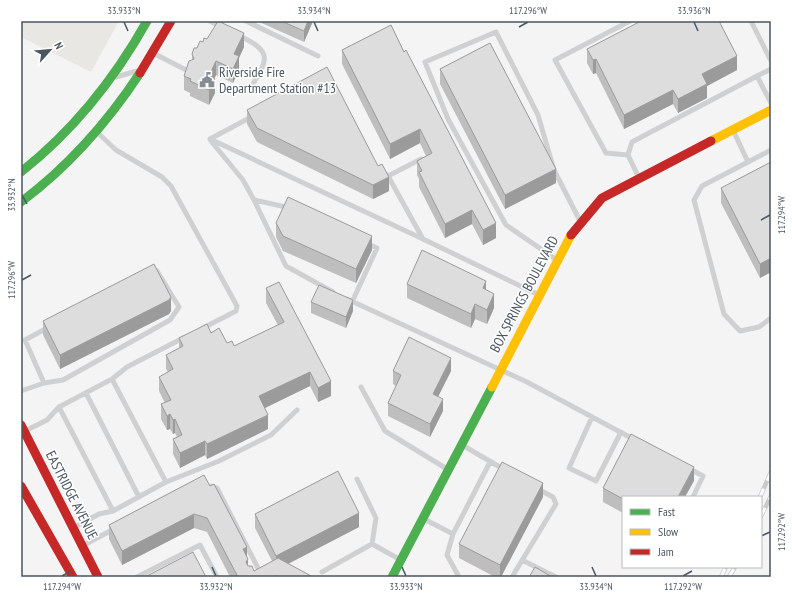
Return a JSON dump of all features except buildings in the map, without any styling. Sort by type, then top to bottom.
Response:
[{"type":"main road","points":[[21,172],[37,160],[60,138],[112,79],[147,21]]},
{"type":"main road","points":[[21,202],[62,171],[97,133],[153,53],[171,21]]},
{"type":"main road","name":"BOX SPRINGS BOULEVARD","points":[[392,577],[539,295],[573,232],[581,222],[602,198],[771,110]]},
{"type":"main road","name":"EASTRIDGE AVENUE","points":[[23,428],[98,577]]},
{"type":"main road","points":[[21,486],[70,576]]},
{"type":"lane","points":[[210,21],[228,30]]},
{"type":"lane","points":[[246,21],[318,56]]},
{"type":"lane","points":[[628,155],[606,154],[555,60],[630,21]]},
{"type":"lane","points":[[751,21],[771,61]]},
{"type":"lane","points":[[558,260],[506,225],[448,119],[425,62],[496,32],[538,115],[554,170],[581,222]]},
{"type":"lane","points":[[234,33],[256,45],[262,50],[265,57],[264,66],[250,89]]},
{"type":"lane","points":[[153,53],[190,72]]},
{"type":"lane","points":[[112,79],[142,69]]},
{"type":"lane","points":[[640,179],[628,155],[632,142],[771,69]]},
{"type":"lane","points":[[757,76],[771,103]]},
{"type":"lane","points":[[210,139],[259,113]]},
{"type":"lane","points":[[733,130],[748,162]]},
{"type":"lane","points":[[97,133],[116,150],[162,177],[171,186],[237,306],[236,311],[195,332]]},
{"type":"lane","points":[[210,139],[243,180],[286,266],[352,302],[500,371],[527,382],[642,443]]},
{"type":"lane","points":[[210,139],[539,295]]},
{"type":"lane","points":[[771,150],[702,186],[694,200],[724,314],[740,331],[759,327],[771,318]]},
{"type":"lane","points":[[388,176],[421,159]]},
{"type":"lane","points":[[378,168],[388,176],[423,239]]},
{"type":"lane","points":[[254,200],[286,206],[293,209]]},
{"type":"lane","points":[[352,302],[377,248],[363,242]]},
{"type":"lane","points":[[21,391],[44,382],[62,380],[170,320],[179,307],[157,270],[150,274]]},
{"type":"lane","points":[[44,382],[25,340],[52,325]]},
{"type":"lane","points":[[23,428],[46,420],[59,407],[112,379],[127,367],[188,335]]},
{"type":"lane","points":[[112,379],[166,482]]},
{"type":"lane","points":[[361,387],[384,431],[447,470]]},
{"type":"lane","points":[[86,393],[139,497]]},
{"type":"lane","points":[[59,407],[113,511]]},
{"type":"lane","points":[[73,528],[99,514],[113,511],[166,482],[219,461],[271,435],[296,410]]},
{"type":"lane","points":[[592,417],[569,468],[596,481],[621,432]]},
{"type":"lane","points":[[461,444],[512,474]]},
{"type":"lane","points":[[459,577],[448,555],[453,534],[490,462]]},
{"type":"lane","points":[[683,465],[703,476],[693,496]]},
{"type":"lane","points":[[357,479],[376,518],[372,544]]},
{"type":"lane","points":[[204,484],[217,488],[260,572],[250,577]]},
{"type":"lane","points":[[512,577],[556,504],[553,497],[533,486]]},
{"type":"lane","points":[[423,518],[453,534]]},
{"type":"lane","points":[[82,546],[122,526]]},
{"type":"lane","points":[[372,544],[401,560]]},
{"type":"lane","points":[[322,572],[372,544]]},
{"type":"lane","points":[[138,577],[200,545],[217,577]]},
{"type":"lane","points":[[522,560],[556,577]]},
{"type":"shaded area","points":[[21,21],[119,21],[91,72],[21,37]]},
{"type":"railway","points":[[760,496],[771,472]]},
{"type":"railway","points":[[762,514],[771,496]]},
{"type":"railway","points":[[721,577],[726,568]]},
{"type":"railway","points":[[729,577],[734,568]]},
{"type":"traffic: fast","points":[[21,172],[58,139],[92,103],[121,64],[147,21]]},
{"type":"traffic: fast","points":[[21,202],[55,174],[86,143],[101,126],[140,73]]},
{"type":"traffic: fast","points":[[392,577],[492,387]]},
{"type":"traffic: slow","points":[[711,141],[771,110]]},
{"type":"traffic: slow","points":[[492,387],[571,235]]},
{"type":"traffic: jam","points":[[140,73],[171,21]]},
{"type":"traffic: jam","points":[[571,235],[602,198],[711,141]]},
{"type":"traffic: jam","points":[[21,425],[98,577]]},
{"type":"traffic: jam","points":[[21,486],[73,577]]},
{"type":"place","name":"Riverside Fire Department Station #13","points":[[207,80]]}]
